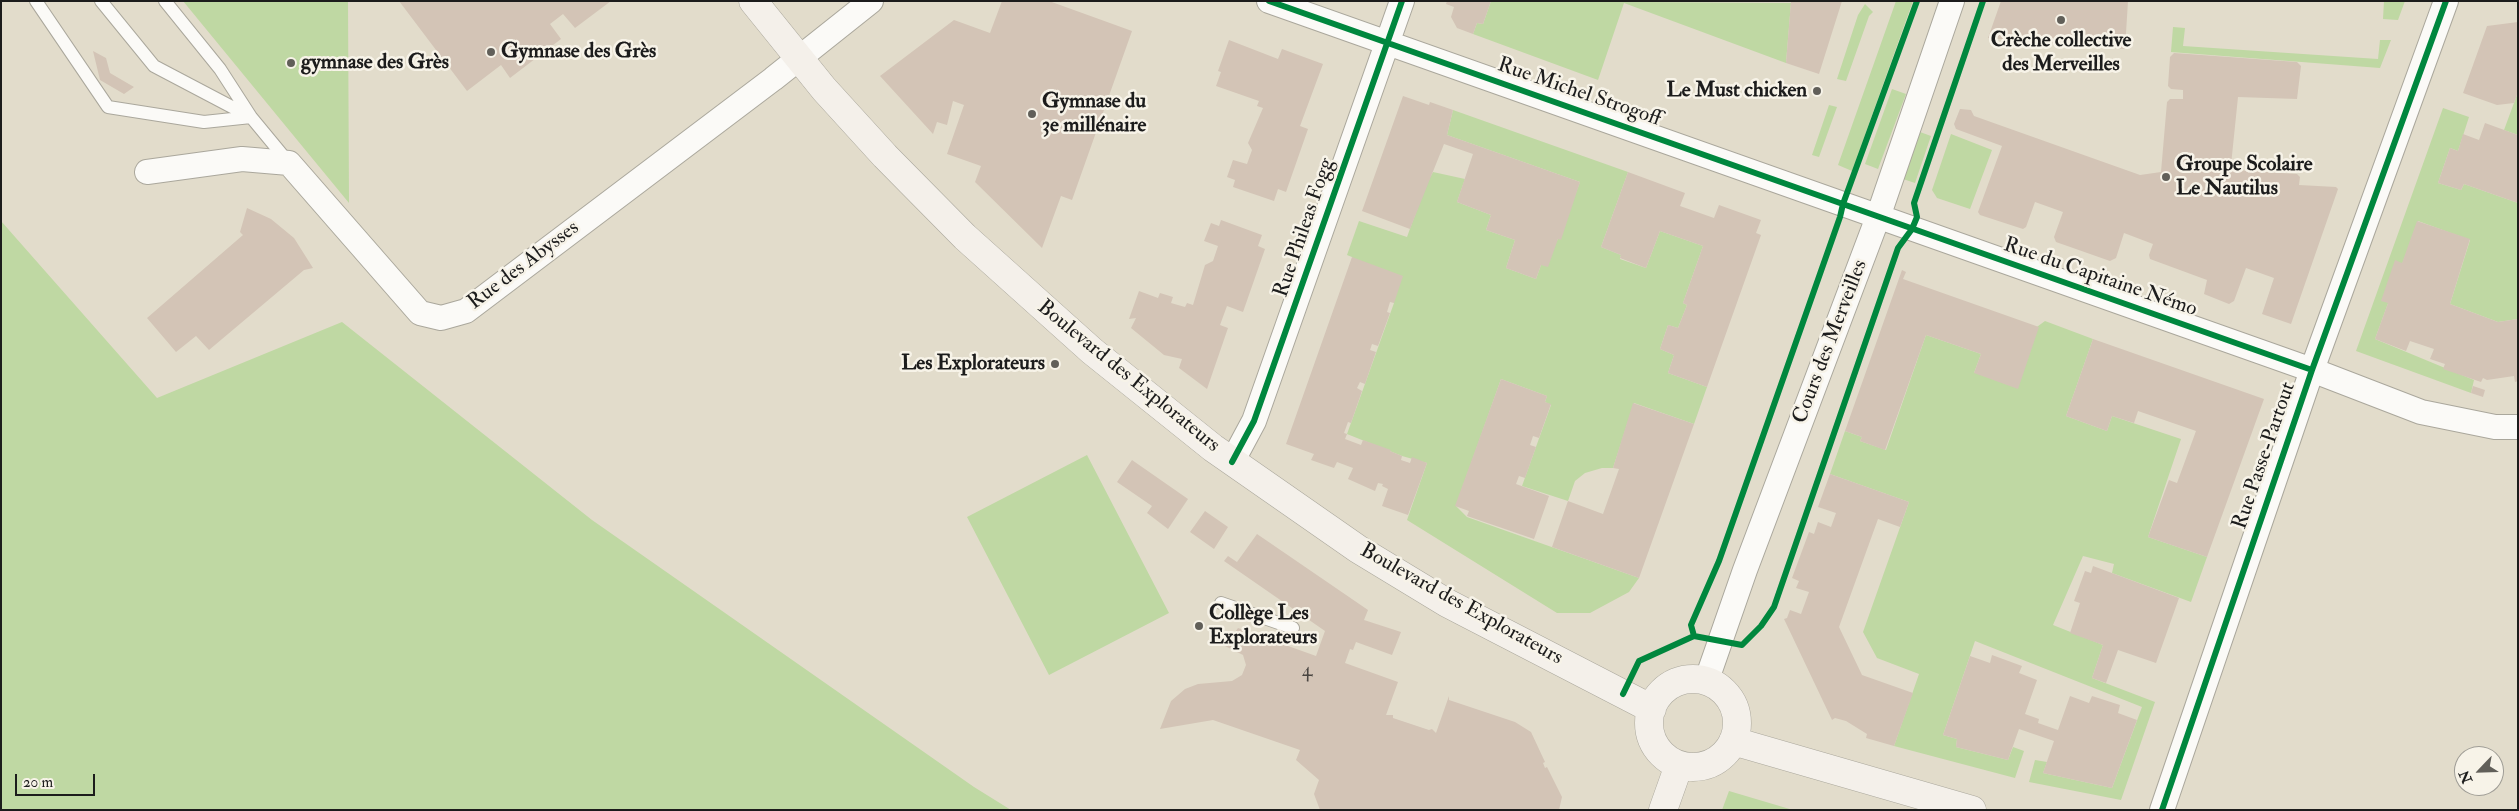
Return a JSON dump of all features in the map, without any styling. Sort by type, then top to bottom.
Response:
[{"type":"street","name":"Boulevard des Explorateurs","points":[[753,1],[798,60],[885,156],[965,237],[1092,351],[1232,462],[1358,549],[1448,602],[1652,708]]},
{"type":"street","points":[[798,60],[871,1]]},
{"type":"street","name":"Rue Michel Strogoff","points":[[1270,1],[1878,217]]},
{"type":"street","name":"Rue Phileas Fogg","points":[[1232,462],[1254,422],[1402,1]]},
{"type":"street","name":"Cours des Merveilles","points":[[1706,682],[1745,570],[1878,217],[1952,1]]},
{"type":"street","name":"Rue Passe-Partout","points":[[2162,810],[2312,370],[2446,1]]},
{"type":"street","name":"Rue des Abysses","points":[[289,163],[420,313],[441,318],[466,311],[798,60]]},
{"type":"street","points":[[147,172],[242,159],[289,163]]},
{"type":"street","name":"Rue du Capitaine Némo","points":[[1878,217],[2312,370],[2422,412],[2495,427],[2518,427]]},
{"type":"street","points":[[1690,680],[1706,682],[1724,693],[1734,708],[1737,724],[1733,741],[1721,757],[1708,764],[1694,767],[1679,765],[1668,759],[1655,745],[1650,727],[1652,708],[1660,694],[1674,684],[1690,680]]},
{"type":"street","points":[[1733,741],[1972,810]]},
{"type":"street","points":[[1663,810],[1679,765]]},
{"type":"lane","points":[[36,1],[108,107],[204,122],[251,117]]},
{"type":"lane","points":[[101,1],[154,66],[251,117]]},
{"type":"lane","points":[[165,1],[220,69],[251,117],[289,163]]},
{"type":"lane","points":[[1221,603],[1293,628]]},
{"type":"green space","name":"gymnase des Grès","points":[[183,1],[348,1],[349,203],[284,124]]},
{"type":"green space","points":[[1491,1],[1791,3],[1786,63],[1624,3],[1598,80],[1473,34],[1477,23],[1483,24]]},
{"type":"green space","points":[[1896,1],[1913,1],[1852,171],[1838,165]]},
{"type":"green space","points":[[2384,1],[2405,1],[2398,20],[2383,19]]},
{"type":"green space","points":[[1865,4],[1873,12],[1869,16],[1846,81],[1837,79],[1858,15]]},
{"type":"green space","points":[[2173,27],[2185,28],[2183,46],[2378,59],[2380,40],[2391,40],[2380,68],[2171,52]]},
{"type":"green space","points":[[1892,89],[1906,94],[1878,169],[1865,164]]},
{"type":"green space","points":[[2518,92],[2518,135],[2504,130]]},
{"type":"green space","points":[[1829,105],[1837,107],[1819,157],[1812,155]]},
{"type":"green space","points":[[2443,108],[2469,117],[2458,151],[2450,148],[2438,183],[2461,190],[2464,184],[2518,203],[2518,319],[2498,322],[2450,304],[2470,240],[2418,221],[2375,339],[2474,380],[2471,393],[2356,351]]},
{"type":"green space","points":[[1453,110],[1628,172],[1601,247],[1621,255],[1620,259],[1646,268],[1660,231],[1703,246],[1683,303],[1687,305],[1678,328],[1668,325],[1660,349],[1674,355],[1668,373],[1707,387],[1694,424],[1634,403],[1613,468],[1602,468],[1585,473],[1575,481],[1568,501],[1522,486],[1551,405],[1545,402],[1547,396],[1501,379],[1456,506],[1467,517],[1639,578],[1629,592],[1590,613],[1557,613],[1407,520],[1427,463],[1402,456],[1347,434],[1394,303],[1352,257],[1347,255],[1359,221],[1407,237],[1425,187],[1433,172],[1465,179],[1457,202],[1491,215],[1486,230],[1515,240],[1506,268],[1536,279],[1541,265],[1558,239],[1580,182],[1447,135]]},
{"type":"green space","points":[[1920,132],[1931,136],[1915,183],[1903,179]]},
{"type":"green space","points":[[1951,134],[1992,150],[1970,209],[1937,198],[1932,190]]},
{"type":"green space","points":[[1,221],[157,398],[342,322],[592,520],[974,787],[1011,810],[1,810]]},
{"type":"green space","points":[[2045,321],[2093,339],[2066,416],[2107,431],[2112,416],[2181,439],[2148,537],[2207,557],[2191,602],[2112,573],[2114,564],[2083,556],[2053,625],[2103,645],[2092,678],[2155,702],[2121,800],[2029,782],[2035,760],[2047,762],[2043,773],[2112,788],[2142,707],[1975,641],[1943,735],[1957,739],[1956,747],[2008,760],[2013,747],[2024,751],[2015,778],[1894,746],[1919,674],[1877,658],[1863,632],[1909,502],[1830,474],[1845,431],[1862,437],[1860,441],[1886,450],[1926,335],[1981,354],[1974,373]]},
{"type":"green space","points":[[1087,455],[1169,613],[1049,675],[967,517]]},
{"type":"green space","points":[[1729,791],[1793,810],[1722,810]]},
{"type":"building","name":"Gymnase des Grès","points":[[399,1],[611,1],[575,28],[563,14],[550,24],[561,39],[510,78],[501,65],[467,91]]},
{"type":"building","name":"Gymnase du 3e millénaire","points":[[1002,1],[1049,1],[1132,31],[1072,200],[1061,196],[1042,248],[975,182],[981,166],[947,154],[964,105],[953,101],[947,125],[937,122],[933,134],[880,76],[954,20],[990,33]]},
{"type":"building","points":[[1447,1],[1491,1],[1483,24],[1477,23],[1473,34],[1457,28],[1451,17],[1454,7],[1446,4]]},
{"type":"building","points":[[1791,1],[1842,1],[1819,74],[1786,63]]},
{"type":"building","name":"Crèche collective des Merveilles","points":[[2001,1],[2128,1],[2125,49],[1988,38]]},
{"type":"building","points":[[2518,22],[2518,92],[2514,103],[2497,105],[2463,93],[2487,26]]},
{"type":"building","points":[[1229,40],[1278,59],[1282,49],[1323,64],[1300,126],[1308,129],[1286,192],[1278,189],[1274,201],[1233,187],[1235,180],[1227,177],[1233,160],[1247,164],[1252,150],[1248,143],[1263,108],[1257,106],[1259,101],[1216,86],[1221,72],[1218,71]]},
{"type":"building","points":[[93,51],[106,58],[110,73],[134,87],[124,94],[100,80]]},
{"type":"building","points":[[2174,53],[2297,62],[2301,66],[2297,99],[2238,97],[2231,165],[2235,170],[2297,174],[2300,177],[2299,185],[2336,187],[2338,189],[2291,324],[2262,314],[2274,278],[2246,268],[2234,301],[2229,304],[2204,294],[2207,280],[2150,259],[2149,255],[2153,244],[2124,233],[2116,258],[2110,261],[2056,242],[2054,237],[2063,212],[2035,202],[2026,227],[2023,229],[1980,215],[1978,212],[2002,146],[1956,129],[1954,124],[1960,109],[1971,110],[1974,116],[2140,175],[2161,172],[2167,102],[2170,99],[2183,99],[2183,90],[2171,89],[2168,86],[2170,57]]},
{"type":"building","points":[[1403,96],[1429,105],[1430,102],[1453,110],[1447,135],[1580,182],[1561,240],[1558,239],[1548,267],[1541,265],[1536,279],[1506,268],[1515,240],[1486,230],[1491,215],[1457,202],[1473,154],[1444,144],[1410,229],[1362,211]]},
{"type":"building","points":[[2485,123],[2518,135],[2518,203],[2464,184],[2461,190],[2438,183],[2450,148],[2458,151],[2463,134],[2479,140]]},
{"type":"building","points":[[1628,172],[1685,193],[1680,206],[1714,218],[1719,205],[1761,220],[1756,233],[1761,235],[1707,387],[1668,373],[1674,355],[1660,349],[1668,325],[1678,328],[1687,305],[1683,303],[1703,246],[1660,231],[1646,268],[1620,258],[1621,255],[1601,247]]},
{"type":"building","points":[[247,208],[271,219],[294,238],[313,268],[304,270],[209,350],[196,336],[176,352],[147,318],[243,235],[240,232]]},
{"type":"building","points":[[1221,220],[1262,235],[1258,246],[1265,249],[1243,312],[1227,306],[1220,325],[1228,328],[1207,389],[1179,368],[1182,359],[1164,355],[1131,328],[1136,318],[1129,319],[1139,291],[1158,298],[1160,293],[1173,297],[1171,303],[1185,307],[1187,303],[1193,305],[1205,265],[1213,261],[1218,246],[1204,241],[1211,223],[1219,226]]},
{"type":"building","points":[[2417,221],[2470,239],[2450,304],[2498,322],[2518,319],[2518,381],[2515,382],[2514,376],[2487,380],[2483,378],[2481,382],[2443,369],[2445,364],[2430,359],[2434,349],[2410,341],[2406,351],[2375,339],[2388,303],[2381,301],[2395,260],[2402,263]]},
{"type":"building","points":[[1352,257],[1403,276],[1394,303],[1390,302],[1387,312],[1390,313],[1378,346],[1372,344],[1370,350],[1376,352],[1365,384],[1360,382],[1357,388],[1362,391],[1351,423],[1348,422],[1344,433],[1347,434],[1345,439],[1361,445],[1363,440],[1391,450],[1402,456],[1401,460],[1410,463],[1412,457],[1427,463],[1408,515],[1382,506],[1388,489],[1382,486],[1383,484],[1378,483],[1375,491],[1348,479],[1353,468],[1337,462],[1334,468],[1311,460],[1314,454],[1286,444]]},
{"type":"building","points":[[1902,270],[1906,272],[1903,279],[2039,327],[2018,389],[1974,373],[1981,354],[1926,335],[1885,450],[1860,441],[1862,437],[1845,431]]},
{"type":"building","points":[[2093,339],[2264,399],[2207,557],[2148,537],[2169,480],[2177,483],[2196,431],[2138,411],[2134,423],[2112,416],[2107,431],[2066,416]]},
{"type":"building","points":[[1501,379],[1547,396],[1545,402],[1551,404],[1539,438],[1533,436],[1530,445],[1536,447],[1525,478],[1519,476],[1516,484],[1549,496],[1534,539],[1467,516],[1469,511],[1455,506]]},
{"type":"building","points":[[2473,386],[2485,390],[2483,397],[2471,393]]},
{"type":"building","points":[[1633,403],[1694,424],[1639,578],[1552,547],[1568,501],[1603,514],[1619,469],[1613,468]]},
{"type":"building","points":[[1132,460],[1188,499],[1168,529],[1147,513],[1152,506],[1117,482]]},
{"type":"building","points":[[1830,474],[1909,502],[1900,527],[1878,519],[1839,627],[1862,675],[1913,693],[1894,746],[1866,738],[1867,734],[1846,721],[1835,718],[1832,720],[1784,619],[1787,618],[1790,610],[1801,614],[1809,592],[1796,588],[1799,581],[1792,578],[1809,532],[1814,534],[1818,522],[1831,527],[1836,513],[1818,507]]},
{"type":"building","points":[[1205,511],[1228,527],[1214,549],[1190,532]]},
{"type":"building","points":[[1257,534],[1368,610],[1364,620],[1401,632],[1392,655],[1356,642],[1353,650],[1350,649],[1345,663],[1398,682],[1386,715],[1393,715],[1393,718],[1429,730],[1432,729],[1436,733],[1449,696],[1449,700],[1515,722],[1531,732],[1545,762],[1543,763],[1545,768],[1547,767],[1562,797],[1559,810],[1320,810],[1314,794],[1319,780],[1296,760],[1300,750],[1213,720],[1160,729],[1171,701],[1185,689],[1198,684],[1232,681],[1242,675],[1246,665],[1243,655],[1225,646],[1238,628],[1316,656],[1325,631],[1224,561],[1228,556],[1237,562]]},
{"type":"building","points":[[2093,566],[2179,598],[2156,663],[2118,650],[2106,683],[2092,678],[2103,645],[2070,633],[2080,603],[2074,601],[2085,571],[2091,573]]},
{"type":"building","points":[[1992,655],[2022,666],[2019,673],[2037,680],[2025,714],[2039,719],[2038,723],[2058,730],[2070,696],[2089,703],[2092,696],[2120,705],[2118,713],[2137,720],[2112,788],[2043,773],[2054,741],[2019,729],[2008,760],[1956,747],[1957,739],[1943,735],[1970,656],[1990,663]]},
{"type":"cycle path","points":[[1269,1],[2312,370]]},
{"type":"cycle path","points":[[1232,462],[1254,421],[1402,1]]},
{"type":"cycle path","points":[[1694,636],[1691,625],[1719,561],[1843,204],[1917,1]]},
{"type":"cycle path","points":[[1623,694],[1639,661],[1694,636],[1742,645],[1761,626],[1774,607],[1898,248],[1912,229],[1917,217],[1914,203],[1983,1]]},
{"type":"cycle path","points":[[2162,810],[2312,370],[2446,1]]},
{"type":"place","name":"Crèche collective des Merveilles","points":[[2061,20]]},
{"type":"place","name":"Gymnase des Grès","points":[[491,52]]},
{"type":"place","name":"gymnase des Grès","points":[[291,63]]},
{"type":"place","name":"Le Must chicken","points":[[1817,91]]},
{"type":"place","name":"Gymnase du 3e millénaire","points":[[1032,114]]},
{"type":"place","name":"Groupe Scolaire Le Nautilus","points":[[2166,177]]},
{"type":"place","name":"Les Explorateurs","points":[[1055,364]]},
{"type":"place","name":"Collège Les Explorateurs","points":[[1199,626]]}]
